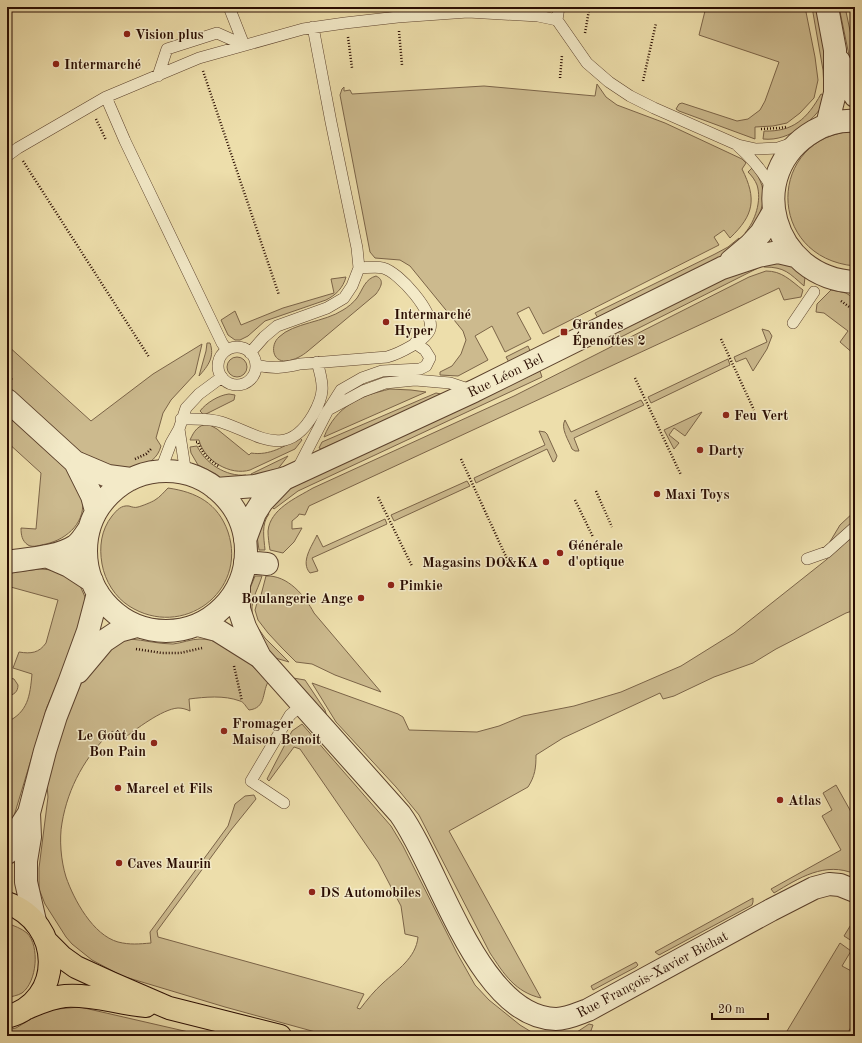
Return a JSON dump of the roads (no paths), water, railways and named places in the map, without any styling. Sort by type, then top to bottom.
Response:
[{"type":"main road","points":[[7,902],[25,911],[35,920],[47,942],[50,956],[48,976],[39,994],[16,1012]]},
{"type":"main road","points":[[47,942],[62,957],[76,967],[169,1008],[280,1036]]},
{"type":"main road","points":[[16,1012],[49,999],[64,996],[78,996],[103,999],[131,1005],[169,1008]]},
{"type":"street","points":[[827,125],[836,93],[835,50],[828,7]]},
{"type":"street","points":[[835,50],[855,96]]},
{"type":"street","points":[[855,120],[847,120],[827,125],[808,134],[795,133],[787,156],[778,173],[774,202],[778,227],[785,243],[818,284],[840,281],[855,282]]},
{"type":"street","name":"Rue Léon Bel","points":[[722,268],[750,245],[760,233],[774,202]]},
{"type":"street","name":"Rue Léon Bel","points":[[216,489],[255,486],[291,476],[474,391],[722,268],[758,256],[778,252],[795,256]]},
{"type":"street","points":[[10,390],[75,462],[92,496],[93,520],[86,555],[95,587],[88,631],[70,683],[56,716],[45,751],[29,813],[30,837],[26,861],[26,882],[35,920]]},
{"type":"street","points":[[46,556],[69,566],[95,587],[114,613],[137,626],[149,630],[174,631],[198,625],[215,615],[229,601],[239,584],[245,562],[245,540],[240,521],[230,503],[216,489],[207,483],[186,474],[160,472],[145,474],[132,469],[108,476],[75,462]]},
{"type":"street","points":[[7,562],[46,556],[68,550],[76,546],[111,493],[132,469]]},
{"type":"street","name":"Rue Léon Bel","points":[[245,540],[255,513],[262,502],[291,476]]},
{"type":"street","points":[[245,562],[267,564]]},
{"type":"street","name":"Rue François-Xavier Bichat","points":[[239,584],[239,609],[245,627],[260,657]]},
{"type":"street","name":"Rue François-Xavier Bichat","points":[[198,625],[217,630],[260,657],[396,810],[408,825],[478,962],[487,975],[506,996],[515,1004],[535,1016],[556,1019],[571,1017],[588,1010],[814,888],[830,884],[840,885],[855,891]]},
{"type":"street","points":[[70,683],[104,641],[119,631],[137,626]]},
{"type":"street","points":[[7,853],[16,833],[29,813]]},
{"type":"lane","points":[[229,7],[244,45]]},
{"type":"lane","points":[[557,20],[559,7]]},
{"type":"lane","points":[[11,153],[106,97],[198,58],[313,27],[398,17],[468,12],[538,16],[557,20],[587,62],[608,82],[630,96],[654,108],[738,146],[756,149],[778,148],[795,133]]},
{"type":"lane","points":[[250,352],[277,326],[327,308],[344,298],[352,286],[359,268],[356,241],[313,27]]},
{"type":"lane","points":[[158,76],[167,49],[217,33],[244,45]]},
{"type":"lane","points":[[106,97],[125,141],[222,343],[227,350]]},
{"type":"lane","points":[[738,146],[752,158],[765,176],[774,202]]},
{"type":"lane","points":[[256,365],[277,368],[317,362],[387,357],[397,354],[416,343],[428,333],[431,328],[430,319],[421,303],[403,282],[384,268],[359,268]]},
{"type":"lane","points":[[793,323],[818,284]]},
{"type":"lane","points":[[291,476],[341,390],[362,378],[382,371],[420,369],[426,366],[430,358],[425,350],[416,343]]},
{"type":"lane","points":[[237,347],[246,349],[250,352],[256,365],[256,370],[251,380],[242,384],[231,384],[222,377],[219,372],[219,360],[227,350],[237,347]]},
{"type":"lane","points":[[180,424],[210,419],[276,442],[294,437],[307,424],[321,398],[323,381],[317,362]]},
{"type":"lane","points":[[160,472],[186,408],[192,401],[222,377]]},
{"type":"lane","points":[[328,410],[364,391],[385,383],[415,380],[445,382],[474,391]]},
{"type":"lane","points":[[180,424],[186,474]]},
{"type":"lane","points":[[808,559],[827,552],[855,527]]},
{"type":"lane","points":[[284,803],[251,781],[290,715],[303,704]]},
{"type":"place","name":"Vision plus","points":[[127,34]]},
{"type":"place","name":"Intermarché","points":[[56,64]]},
{"type":"place","name":"Intermarché Hyper","points":[[386,322]]},
{"type":"place","name":"Grandes Épenottes 2","points":[[564,332]]},
{"type":"place","name":"Feu Vert","points":[[726,415]]},
{"type":"place","name":"Darty","points":[[700,450]]},
{"type":"place","name":"Maxi Toys","points":[[657,494]]},
{"type":"place","name":"Générale d'optique","points":[[560,553]]},
{"type":"place","name":"Magasins DO&KA","points":[[546,562]]},
{"type":"place","name":"Pimkie","points":[[391,585]]},
{"type":"place","name":"Boulangerie Ange","points":[[361,598]]},
{"type":"place","name":"Fromager Maison Benoit","points":[[224,731]]},
{"type":"place","name":"Le Goût du Bon Pain","points":[[154,743]]},
{"type":"place","name":"Marcel et Fils","points":[[118,788]]},
{"type":"place","name":"Atlas","points":[[780,800]]},
{"type":"place","name":"Caves Maurin","points":[[119,863]]},
{"type":"place","name":"DS Automobiles","points":[[312,892]]}]
